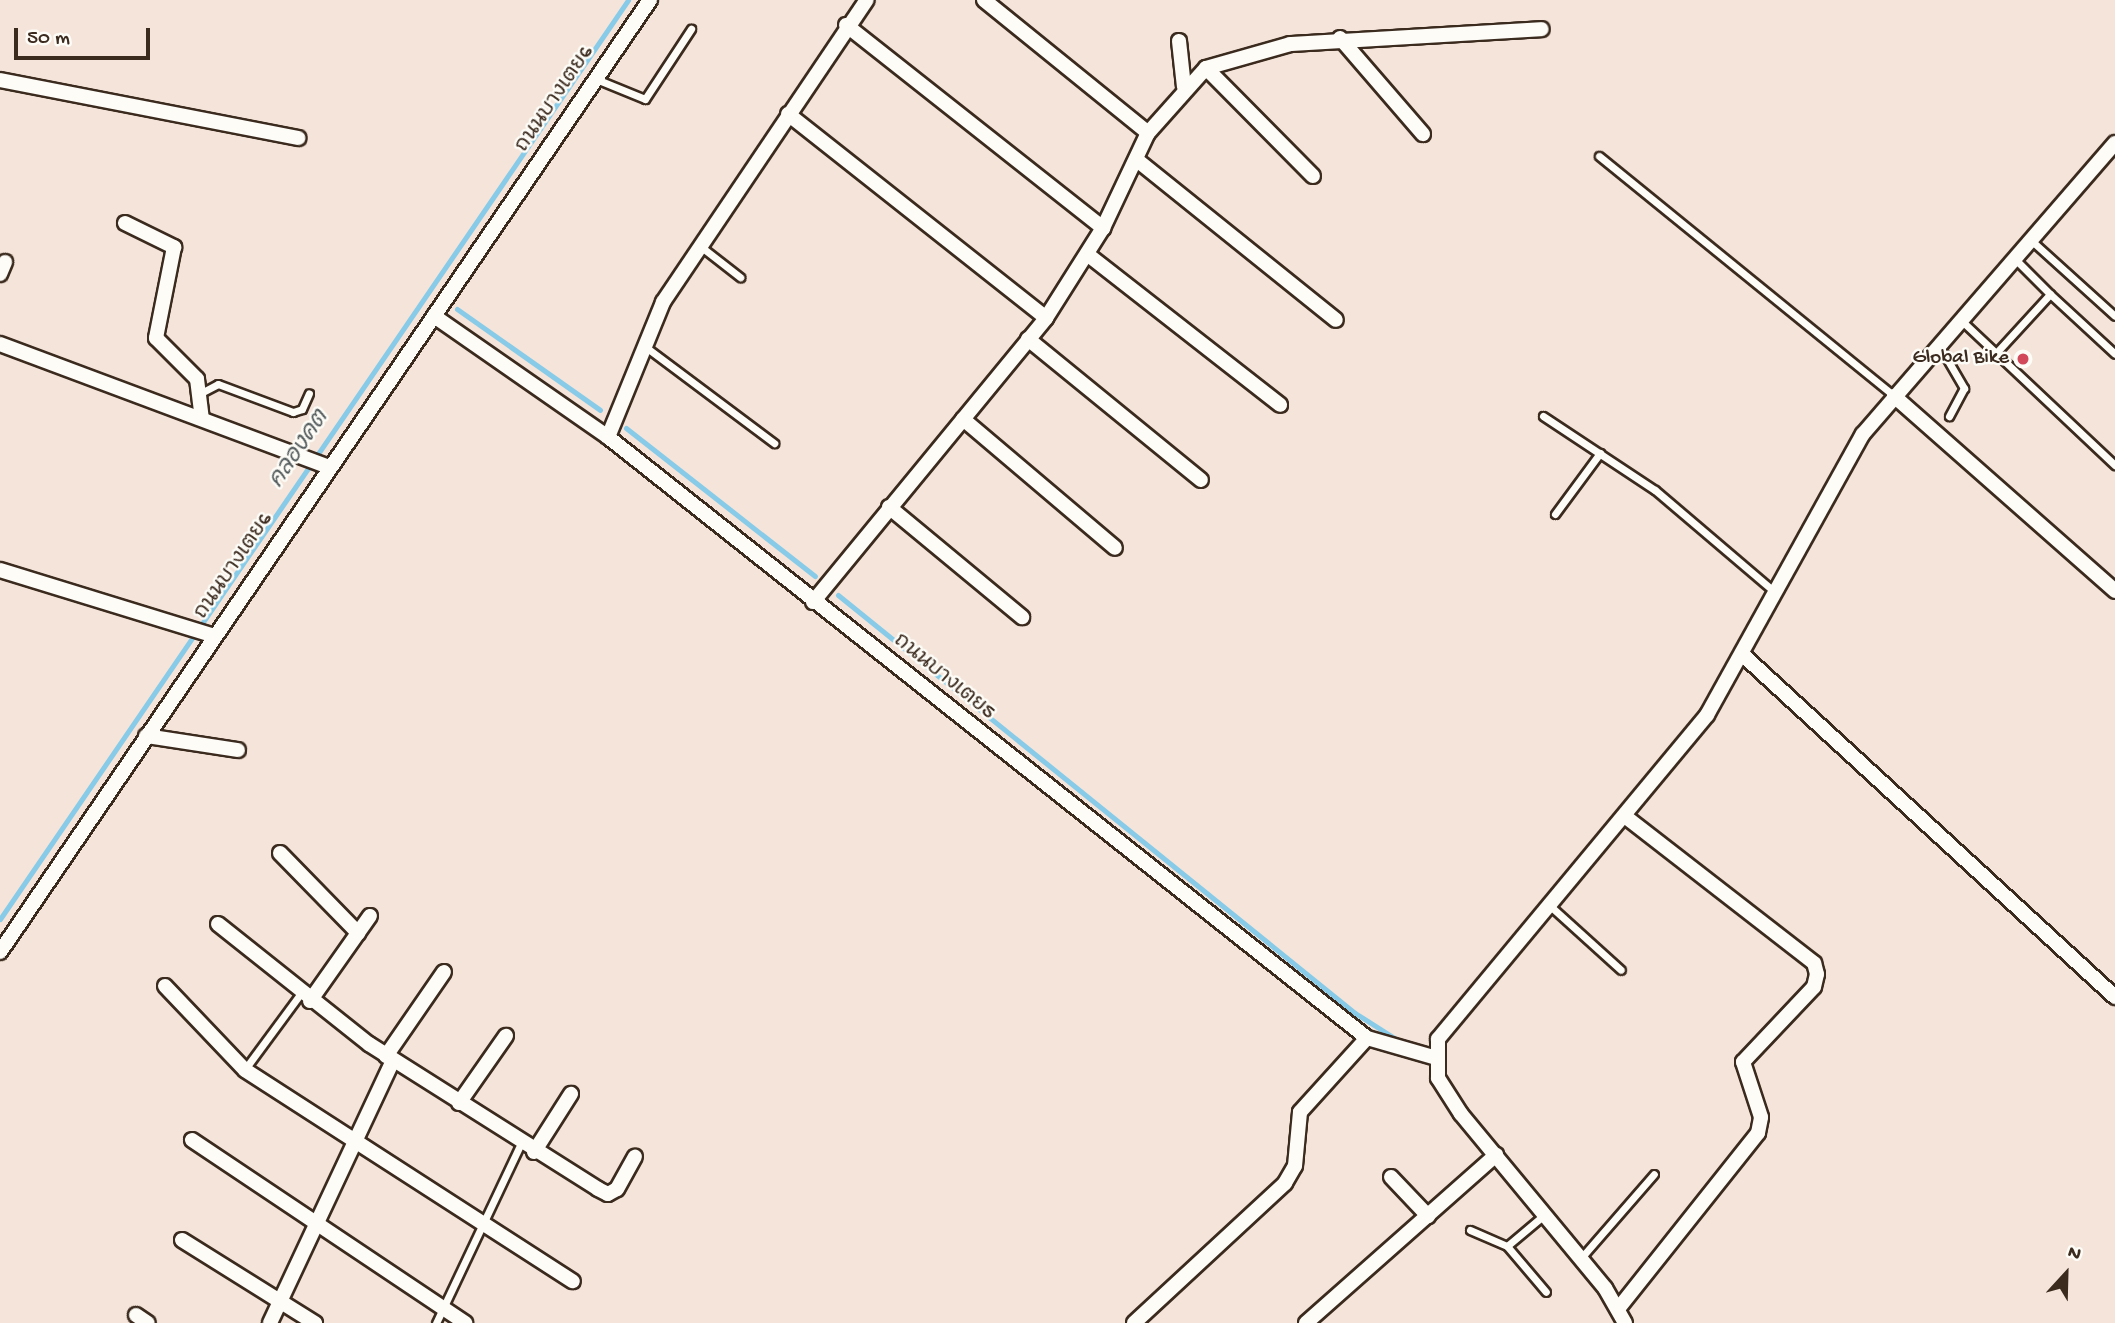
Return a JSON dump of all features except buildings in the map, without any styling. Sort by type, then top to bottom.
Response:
[{"type":"street","name":"ถนนบางเตย6","points":[[0,951],[146,736],[210,635],[434,316],[650,0]]},
{"type":"street","points":[[608,437],[643,345],[699,246],[846,25],[867,0]]},
{"type":"street","points":[[984,0],[1148,134]]},
{"type":"street","points":[[846,25],[1102,228]]},
{"type":"street","points":[[813,602],[1046,318],[1102,228],[1148,134],[1184,87],[1206,68],[1290,44],[1340,38],[1542,29]]},
{"type":"street","points":[[1340,38],[1423,134]]},
{"type":"street","points":[[1179,41],[1184,87]]},
{"type":"street","points":[[1206,68],[1313,176]]},
{"type":"street","points":[[0,80],[298,138]]},
{"type":"street","points":[[788,114],[1046,318]]},
{"type":"street","points":[[1625,1323],[1618,1309],[1580,1258],[1496,1155],[1438,1078],[1433,1057],[1448,1021],[1547,903],[1626,817],[1679,754],[1744,656],[1863,434],[1894,396],[2034,242],[2115,143]]},
{"type":"street","points":[[1137,160],[1336,320]]},
{"type":"street","points":[[125,223],[174,247],[156,338],[197,379],[201,393],[202,418]]},
{"type":"street","points":[[1087,254],[1280,405]]},
{"type":"street","name":"ถนนบางเตย5","points":[[434,316],[608,437],[1367,1038],[1433,1057]]},
{"type":"street","points":[[1028,339],[1201,480]]},
{"type":"street","points":[[0,344],[327,466]]},
{"type":"street","points":[[1894,396],[2115,591]]},
{"type":"street","points":[[963,419],[1115,548]]},
{"type":"street","points":[[889,507],[1022,617]]},
{"type":"street","points":[[0,570],[210,635]]},
{"type":"street","points":[[1744,656],[2115,997]]},
{"type":"street","points":[[146,736],[239,750]]},
{"type":"street","points":[[1618,1309],[1758,1133],[1761,1116],[1744,1062],[1814,987],[1817,974],[1814,963],[1626,817]]},
{"type":"street","points":[[280,853],[358,933]]},
{"type":"street","points":[[306,997],[370,916]]},
{"type":"street","points":[[218,924],[306,997],[390,1058],[520,1144],[608,1194],[635,1157]]},
{"type":"street","points":[[270,1323],[356,1143],[390,1058],[444,972]]},
{"type":"street","points":[[165,986],[245,1070],[573,1281]]},
{"type":"street","points":[[459,1103],[506,1036]]},
{"type":"street","points":[[1134,1323],[1284,1183],[1295,1166],[1300,1112],[1367,1038]]},
{"type":"street","points":[[534,1152],[571,1094]]},
{"type":"street","points":[[192,1140],[316,1226],[465,1323]]},
{"type":"street","points":[[1306,1323],[1496,1155]]},
{"type":"street","points":[[1391,1177],[1428,1216]]},
{"type":"street","points":[[182,1240],[315,1323]]},
{"type":"lane","points":[[595,79],[645,99],[691,29]]},
{"type":"lane","points":[[1599,156],[1894,396]]},
{"type":"lane","points":[[2034,242],[2115,316]]},
{"type":"lane","points":[[699,246],[740,277]]},
{"type":"lane","points":[[2017,261],[2115,354]]},
{"type":"lane","points":[[1996,353],[2050,294]]},
{"type":"lane","points":[[1963,322],[2115,465]]},
{"type":"lane","points":[[643,345],[774,443]]},
{"type":"lane","points":[[1940,347],[1964,388],[1949,416]]},
{"type":"lane","points":[[201,393],[218,384],[293,412],[302,409],[309,393]]},
{"type":"lane","points":[[1543,416],[1655,490],[1776,593]]},
{"type":"lane","points":[[1555,514],[1600,453]]},
{"type":"lane","points":[[1547,903],[1621,970]]},
{"type":"lane","points":[[245,1070],[306,997]]},
{"type":"lane","points":[[436,1323],[480,1222],[520,1144]]},
{"type":"lane","points":[[1580,1258],[1654,1174]]},
{"type":"lane","points":[[1507,1246],[1544,1214]]},
{"type":"lane","points":[[1470,1230],[1507,1246],[1546,1293]]},
{"type":"waterway","name":"คลองคต","points":[[0,919],[628,0]]},
{"type":"waterway","points":[[457,309],[600,410]]},
{"type":"waterway","points":[[626,428],[815,576]]},
{"type":"waterway","points":[[838,595],[1355,1013],[1396,1039]]},
{"type":"place","name":"Global Bike","points":[[2023,359]]}]
